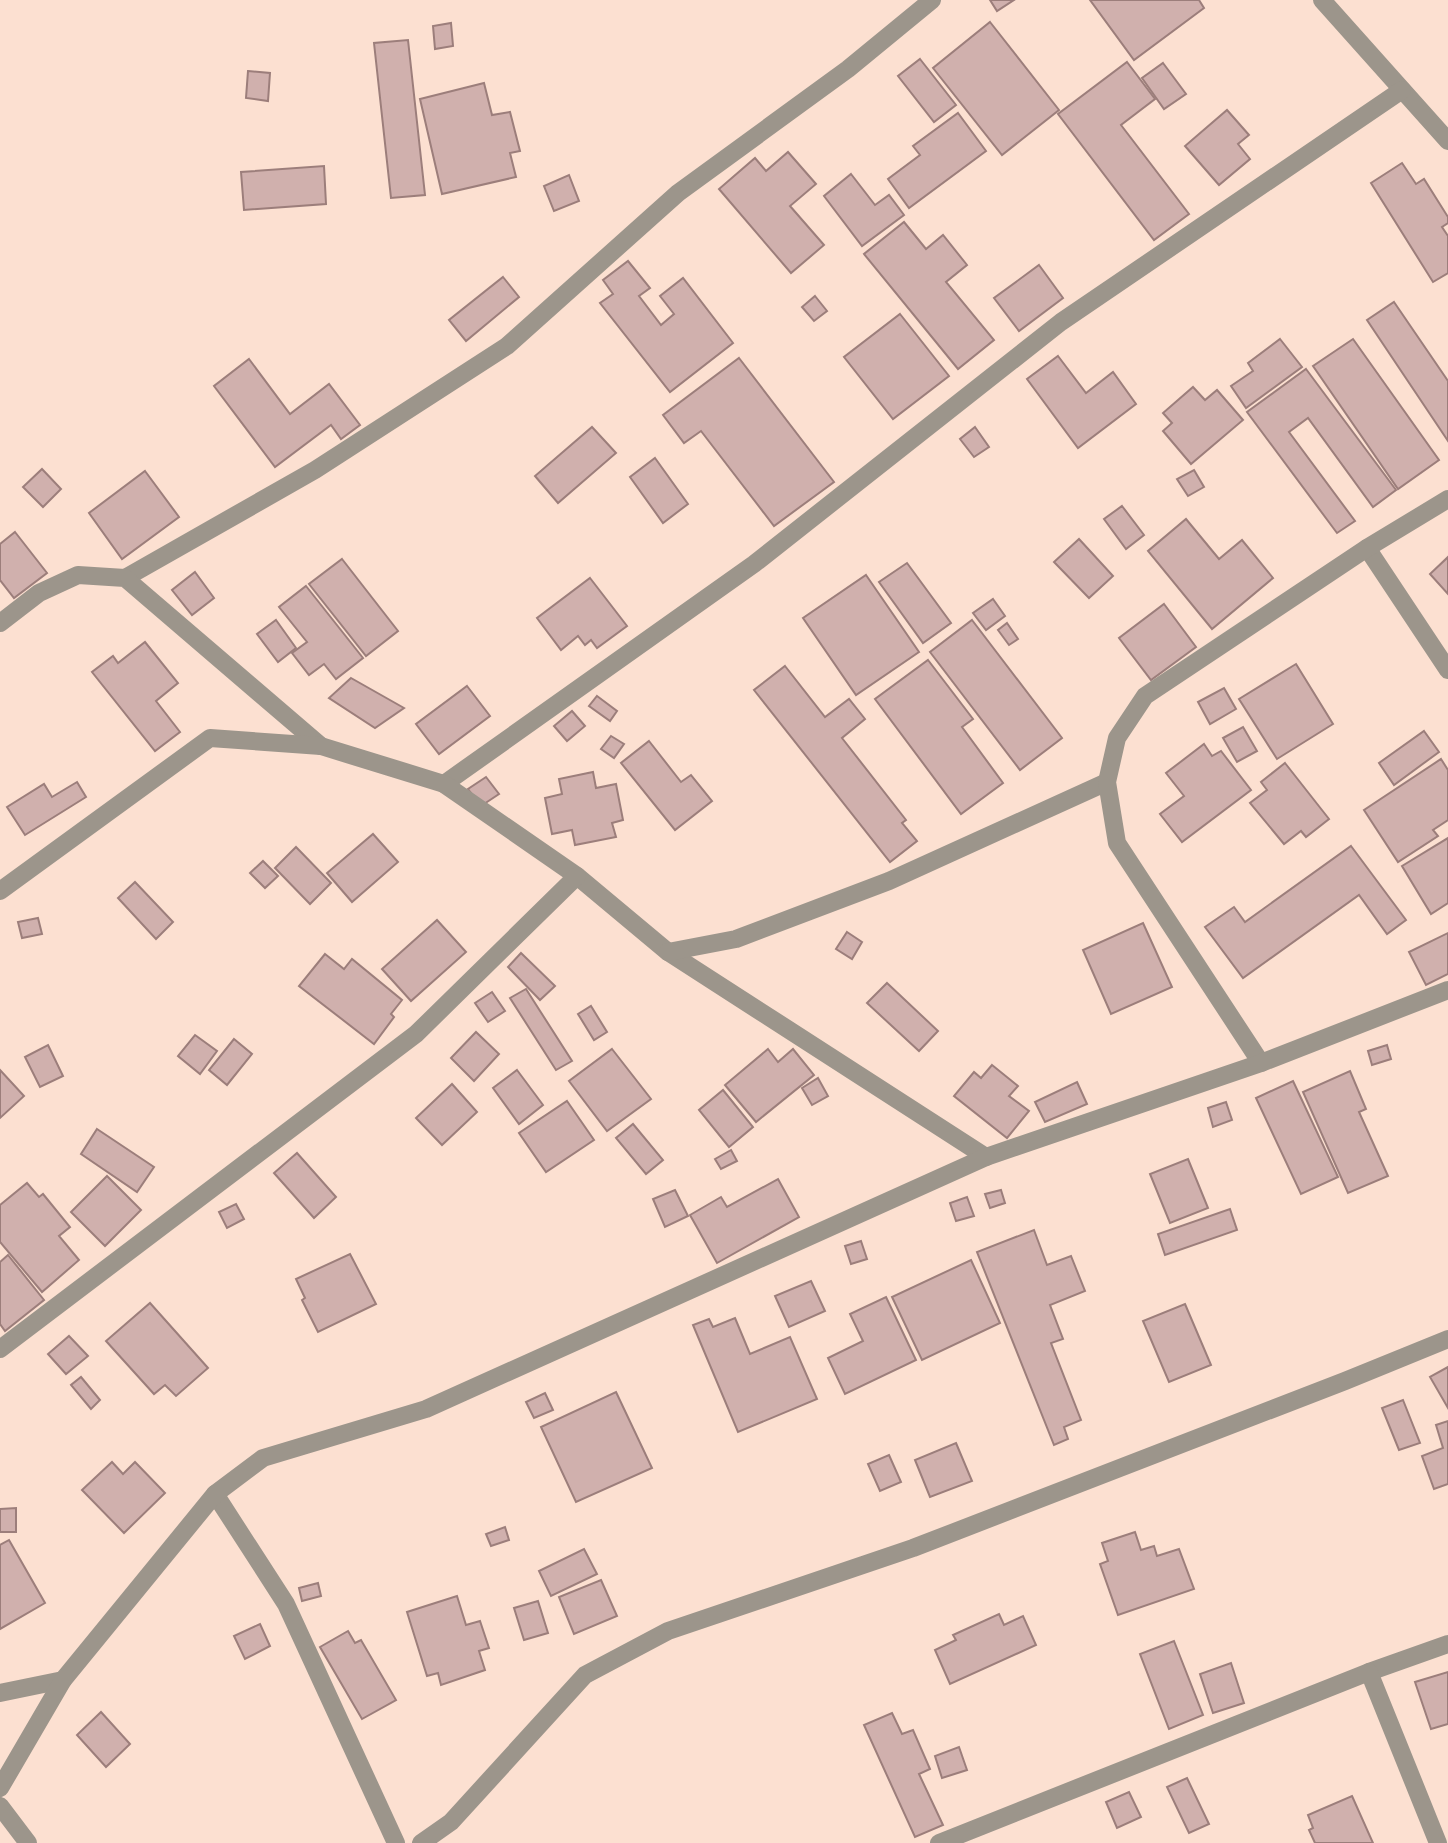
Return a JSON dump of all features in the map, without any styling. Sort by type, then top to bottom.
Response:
[{"type":"street","points":[[0,623],[39,593],[78,575],[125,578],[314,470],[507,346],[678,193],[848,69],[932,0]]},
{"type":"street","points":[[1322,0],[1448,141]]},
{"type":"street","points":[[444,784],[754,564],[1061,322],[1402,90]]},
{"type":"street","points":[[1261,1063],[1117,843],[1107,782],[1117,738],[1145,696],[1367,548],[1448,499]]},
{"type":"street","points":[[1367,548],[1448,670]]},
{"type":"street","points":[[125,578],[321,746]]},
{"type":"street","points":[[0,891],[210,738],[321,746],[444,784],[577,876],[668,952],[986,1157]]},
{"type":"street","points":[[668,952],[736,939],[889,881],[1107,782]]},
{"type":"street","points":[[0,1349],[416,1034],[577,876]]},
{"type":"street","points":[[0,1788],[63,1680],[215,1494],[263,1458],[426,1409],[986,1157],[1261,1063],[1448,989]]},
{"type":"street","points":[[421,1843],[451,1822],[585,1675],[668,1631],[913,1548],[1448,1339]]},
{"type":"street","points":[[215,1494],[286,1604],[396,1843]]},
{"type":"street","points":[[939,1843],[1369,1672],[1448,1644]]},
{"type":"street","points":[[1369,1672],[1437,1843]]},
{"type":"street","points":[[0,1693],[63,1680]]},
{"type":"street","points":[[0,1806],[28,1843]]},
{"type":"building","points":[[990,0],[1014,0],[997,11]]},
{"type":"building","points":[[1090,0],[1199,0],[1204,8],[1134,60]]},
{"type":"building","points":[[990,22],[1059,110],[1002,155],[933,68]]},
{"type":"building","points":[[451,23],[453,46],[435,49],[433,26]]},
{"type":"building","points":[[408,40],[425,195],[391,198],[374,43]]},
{"type":"building","points":[[920,59],[956,105],[934,122],[898,76]]},
{"type":"building","points":[[1127,62],[1155,99],[1121,125],[1189,214],[1154,240],[1058,114]]},
{"type":"building","points":[[1163,63],[1186,94],[1164,109],[1142,78]]},
{"type":"building","points":[[248,71],[270,73],[268,101],[246,98]]},
{"type":"building","points":[[484,83],[492,115],[510,112],[520,151],[510,153],[516,177],[442,194],[420,99]]},
{"type":"building","points":[[1227,110],[1249,135],[1238,144],[1250,159],[1219,185],[1185,146]]},
{"type":"building","points":[[958,113],[986,151],[909,208],[888,179],[920,155],[913,146]]},
{"type":"building","points":[[788,152],[816,184],[790,206],[824,245],[791,273],[719,189],[755,158],[766,171]]},
{"type":"building","points":[[1402,163],[1416,184],[1424,179],[1448,217],[1448,223],[1442,227],[1448,236],[1448,273],[1433,282],[1371,183]]},
{"type":"building","points":[[324,166],[326,204],[244,210],[241,172]]},
{"type":"building","points":[[851,174],[875,205],[889,195],[904,215],[862,246],[824,196]]},
{"type":"building","points":[[569,175],[579,201],[554,211],[544,186]]},
{"type":"building","points":[[904,222],[926,249],[943,235],[967,265],[946,282],[994,340],[958,369],[864,254]]},
{"type":"building","points":[[628,261],[650,288],[639,296],[661,325],[674,314],[660,296],[683,278],[733,343],[670,392],[600,303],[613,294],[603,280]]},
{"type":"building","points":[[1039,265],[1063,298],[1019,331],[994,298]]},
{"type":"building","points":[[503,277],[519,297],[466,341],[449,320]]},
{"type":"building","points":[[815,296],[827,311],[814,321],[802,307]]},
{"type":"building","points":[[1394,302],[1448,381],[1448,441],[1367,320]]},
{"type":"building","points":[[900,314],[949,376],[893,419],[844,357]]},
{"type":"building","points":[[1280,339],[1302,367],[1246,408],[1231,386],[1253,371],[1248,363]]},
{"type":"building","points":[[1353,339],[1439,460],[1398,489],[1313,366]]},
{"type":"building","points":[[1058,356],[1086,393],[1113,372],[1136,404],[1078,448],[1027,379]]},
{"type":"building","points":[[739,358],[834,482],[774,526],[701,431],[684,443],[663,415]]},
{"type":"building","points":[[249,359],[290,414],[329,384],[360,425],[341,439],[331,425],[275,467],[214,386]]},
{"type":"building","points":[[1306,369],[1396,490],[1373,507],[1308,418],[1289,432],[1355,521],[1337,533],[1247,412]]},
{"type":"building","points":[[1193,387],[1205,400],[1217,390],[1243,420],[1191,464],[1163,431],[1172,423],[1163,413]]},
{"type":"building","points":[[592,427],[616,453],[558,503],[535,476]]},
{"type":"building","points":[[975,427],[989,447],[974,457],[960,439]]},
{"type":"building","points":[[655,458],[688,504],[663,523],[630,477]]},
{"type":"building","points":[[42,469],[61,489],[43,507],[23,487]]},
{"type":"building","points":[[1194,470],[1204,487],[1188,496],[1177,479]]},
{"type":"building","points":[[145,471],[179,517],[122,559],[89,513]]},
{"type":"building","points":[[1122,506],[1144,535],[1126,549],[1104,519]]},
{"type":"building","points":[[1186,519],[1219,559],[1242,540],[1273,578],[1212,629],[1148,551]]},
{"type":"building","points":[[15,532],[47,573],[14,598],[0,580],[0,544]]},
{"type":"building","points":[[1079,539],[1113,576],[1089,598],[1054,562]]},
{"type":"building","points":[[1448,557],[1448,594],[1430,574]]},
{"type":"building","points":[[342,559],[398,631],[366,656],[309,584]]},
{"type":"building","points":[[907,563],[951,623],[923,643],[879,582]]},
{"type":"building","points":[[195,572],[214,598],[192,615],[172,590]]},
{"type":"building","points":[[866,575],[919,652],[856,695],[803,618]]},
{"type":"building","points":[[590,578],[627,626],[597,648],[591,640],[585,645],[578,636],[561,650],[537,618]]},
{"type":"building","points":[[306,586],[363,658],[336,679],[324,664],[309,675],[292,653],[307,642],[279,607]]},
{"type":"building","points":[[993,599],[1005,616],[986,630],[973,613]]},
{"type":"building","points":[[1164,604],[1196,647],[1151,680],[1119,638]]},
{"type":"building","points":[[276,620],[296,648],[278,662],[257,634]]},
{"type":"building","points":[[972,620],[1062,738],[1020,770],[930,652]]},
{"type":"building","points":[[1007,623],[1018,639],[1009,645],[998,630]]},
{"type":"building","points":[[145,642],[178,683],[156,701],[180,732],[155,751],[92,672],[113,656],[118,663]]},
{"type":"building","points":[[928,660],[973,719],[962,727],[1003,783],[961,814],[875,699]]},
{"type":"building","points":[[1296,664],[1333,724],[1277,759],[1239,699]]},
{"type":"building","points":[[785,666],[825,717],[849,699],[865,719],[842,738],[906,820],[902,823],[917,841],[890,862],[754,690]]},
{"type":"building","points":[[351,678],[404,708],[375,728],[329,698]]},
{"type":"building","points":[[467,686],[490,716],[439,754],[416,724]]},
{"type":"building","points":[[1224,688],[1236,709],[1210,724],[1198,702]]},
{"type":"building","points":[[597,696],[617,711],[610,721],[589,706]]},
{"type":"building","points":[[572,711],[585,726],[567,741],[554,726]]},
{"type":"building","points":[[1243,727],[1257,751],[1237,762],[1223,738]]},
{"type":"building","points":[[1424,731],[1439,752],[1394,785],[1379,763]]},
{"type":"building","points":[[611,736],[624,744],[614,758],[601,749]]},
{"type":"building","points":[[649,741],[681,782],[691,775],[712,801],[675,830],[621,763]]},
{"type":"building","points":[[1204,744],[1212,756],[1221,751],[1251,790],[1182,842],[1160,814],[1184,796],[1166,773]]},
{"type":"building","points":[[1441,759],[1448,770],[1448,820],[1433,830],[1438,836],[1398,862],[1364,810]]},
{"type":"building","points":[[1285,763],[1329,819],[1306,837],[1301,831],[1284,844],[1250,803],[1267,790],[1261,782]]},
{"type":"building","points":[[593,772],[596,788],[616,784],[623,820],[612,823],[616,837],[575,845],[572,830],[552,834],[545,798],[562,794],[559,779]]},
{"type":"building","points":[[486,777],[499,794],[481,806],[468,789]]},
{"type":"building","points":[[77,782],[86,797],[25,835],[7,807],[44,784],[52,797]]},
{"type":"building","points":[[373,834],[398,862],[352,902],[327,873]]},
{"type":"building","points":[[1448,838],[1448,903],[1431,914],[1402,866]]},
{"type":"building","points":[[1351,846],[1406,920],[1387,934],[1359,895],[1243,978],[1205,927],[1234,907],[1245,922]]},
{"type":"building","points":[[296,847],[331,883],[310,904],[275,868]]},
{"type":"building","points":[[263,861],[278,876],[265,888],[250,873]]},
{"type":"building","points":[[135,882],[173,922],[156,939],[118,898]]},
{"type":"building","points":[[38,918],[42,934],[22,938],[18,922]]},
{"type":"building","points":[[437,920],[466,952],[411,1001],[382,969]]},
{"type":"building","points":[[1143,923],[1172,987],[1111,1014],[1083,950]]},
{"type":"building","points":[[847,932],[862,942],[852,959],[836,949]]},
{"type":"building","points":[[1448,933],[1448,974],[1426,985],[1409,952]]},
{"type":"building","points":[[521,953],[555,986],[540,1000],[508,967]]},
{"type":"building","points":[[325,954],[344,969],[352,959],[402,1000],[391,1014],[394,1017],[374,1044],[299,986]]},
{"type":"building","points":[[887,983],[938,1031],[919,1051],[867,1003]]},
{"type":"building","points":[[526,989],[572,1061],[556,1070],[510,998]]},
{"type":"building","points":[[492,992],[505,1011],[488,1022],[475,1003]]},
{"type":"building","points":[[591,1006],[607,1032],[594,1040],[578,1014]]},
{"type":"building","points":[[476,1032],[499,1054],[474,1081],[451,1058]]},
{"type":"building","points":[[195,1035],[217,1051],[200,1074],[178,1056]]},
{"type":"building","points":[[234,1039],[252,1054],[227,1085],[209,1070]]},
{"type":"building","points":[[48,1045],[63,1076],[40,1087],[25,1057]]},
{"type":"building","points":[[1387,1045],[1391,1059],[1372,1065],[1368,1051]]},
{"type":"building","points":[[612,1049],[651,1099],[607,1131],[569,1081]]},
{"type":"building","points":[[768,1049],[778,1062],[793,1049],[814,1075],[756,1122],[725,1085]]},
{"type":"building","points":[[992,1065],[1018,1086],[1009,1096],[1029,1111],[1007,1138],[954,1096],[974,1072],[981,1078]]},
{"type":"building","points":[[0,1070],[24,1096],[0,1118]]},
{"type":"building","points":[[517,1070],[543,1105],[519,1124],[493,1088]]},
{"type":"building","points":[[1350,1071],[1366,1109],[1359,1112],[1388,1176],[1348,1193],[1303,1092]]},
{"type":"building","points":[[818,1078],[828,1096],[812,1105],[802,1088]]},
{"type":"building","points":[[1293,1081],[1338,1177],[1301,1194],[1256,1098]]},
{"type":"building","points":[[1077,1082],[1087,1104],[1045,1122],[1035,1102]]},
{"type":"building","points":[[452,1084],[477,1112],[442,1145],[416,1118]]},
{"type":"building","points":[[723,1090],[753,1127],[729,1147],[699,1110]]},
{"type":"building","points":[[567,1101],[594,1140],[546,1172],[519,1133]]},
{"type":"building","points":[[1226,1102],[1232,1120],[1213,1127],[1208,1108]]},
{"type":"building","points":[[633,1124],[663,1160],[646,1174],[616,1138]]},
{"type":"building","points":[[97,1129],[154,1167],[137,1192],[81,1154]]},
{"type":"building","points":[[731,1150],[737,1161],[721,1169],[715,1159]]},
{"type":"building","points":[[297,1153],[336,1197],[314,1218],[274,1173]]},
{"type":"building","points":[[1188,1159],[1208,1208],[1170,1223],[1150,1174]]},
{"type":"building","points":[[107,1176],[141,1210],[105,1246],[71,1212]]},
{"type":"building","points":[[778,1179],[799,1217],[717,1263],[690,1215],[721,1197],[727,1207]]},
{"type":"building","points":[[27,1183],[39,1197],[43,1194],[70,1227],[59,1236],[79,1260],[42,1292],[0,1242],[0,1205]]},
{"type":"building","points":[[675,1190],[688,1216],[665,1227],[653,1199]]},
{"type":"building","points":[[1001,1190],[1005,1203],[990,1208],[985,1194]]},
{"type":"building","points":[[967,1197],[974,1216],[956,1221],[950,1203]]},
{"type":"building","points":[[236,1204],[244,1219],[227,1228],[219,1212]]},
{"type":"building","points":[[1230,1209],[1237,1230],[1165,1255],[1158,1234]]},
{"type":"building","points":[[1034,1230],[1047,1265],[1071,1256],[1085,1291],[1050,1305],[1063,1339],[1051,1343],[1081,1420],[1064,1427],[1068,1439],[1054,1445],[977,1252]]},
{"type":"building","points":[[861,1241],[867,1259],[851,1264],[845,1246]]},
{"type":"building","points":[[350,1254],[376,1304],[318,1332],[302,1300],[305,1298],[296,1279]]},
{"type":"building","points":[[8,1255],[44,1300],[5,1331],[0,1324],[0,1262]]},
{"type":"building","points":[[971,1260],[1000,1323],[922,1360],[892,1297]]},
{"type":"building","points":[[811,1281],[825,1311],[789,1327],[775,1296]]},
{"type":"building","points":[[886,1297],[916,1360],[845,1394],[828,1358],[863,1341],[850,1314]]},
{"type":"building","points":[[150,1303],[208,1368],[176,1396],[165,1385],[154,1394],[106,1341]]},
{"type":"building","points":[[1185,1304],[1211,1365],[1169,1382],[1143,1321]]},
{"type":"building","points":[[735,1318],[750,1354],[790,1337],[817,1399],[738,1432],[693,1325],[709,1319],[713,1327]]},
{"type":"building","points":[[69,1336],[88,1356],[66,1374],[48,1354]]},
{"type":"building","points":[[1448,1367],[1448,1408],[1430,1377]]},
{"type":"building","points":[[81,1377],[100,1400],[91,1409],[71,1385]]},
{"type":"building","points":[[616,1392],[652,1468],[576,1502],[541,1427]]},
{"type":"building","points":[[545,1393],[553,1410],[534,1418],[526,1402]]},
{"type":"building","points":[[1403,1400],[1420,1443],[1399,1450],[1382,1408]]},
{"type":"building","points":[[1448,1421],[1448,1484],[1434,1489],[1422,1456],[1443,1448],[1436,1425]]},
{"type":"building","points":[[956,1443],[972,1481],[930,1497],[915,1460]]},
{"type":"building","points":[[889,1455],[901,1482],[880,1491],[868,1464]]},
{"type":"building","points":[[112,1462],[123,1474],[135,1462],[165,1493],[124,1533],[82,1490]]},
{"type":"building","points":[[16,1508],[16,1532],[0,1532],[0,1509]]},
{"type":"building","points":[[505,1527],[509,1540],[491,1546],[486,1534]]},
{"type":"building","points":[[1135,1532],[1141,1550],[1154,1546],[1157,1556],[1179,1549],[1194,1589],[1118,1615],[1100,1564],[1108,1561],[1102,1543]]},
{"type":"building","points":[[9,1540],[45,1603],[0,1629],[0,1545]]},
{"type":"building","points":[[584,1549],[597,1574],[551,1596],[539,1571]]},
{"type":"building","points":[[601,1580],[617,1616],[574,1634],[559,1597]]},
{"type":"building","points":[[318,1583],[321,1596],[302,1601],[299,1588]]},
{"type":"building","points":[[457,1596],[466,1625],[480,1621],[489,1648],[479,1651],[485,1670],[441,1685],[438,1673],[427,1676],[407,1612]]},
{"type":"building","points":[[538,1601],[548,1633],[524,1640],[514,1608]]},
{"type":"building","points":[[999,1614],[1004,1625],[1023,1616],[1036,1645],[950,1684],[935,1650],[956,1640],[953,1635]]},
{"type":"building","points":[[260,1624],[270,1646],[245,1659],[234,1636]]},
{"type":"building","points":[[348,1631],[355,1643],[361,1640],[396,1700],[362,1719],[320,1647]]},
{"type":"building","points":[[1174,1641],[1203,1715],[1169,1729],[1140,1654]]},
{"type":"building","points":[[1231,1663],[1244,1703],[1213,1713],[1200,1674]]},
{"type":"building","points":[[1448,1672],[1448,1724],[1431,1729],[1415,1682]]},
{"type":"building","points":[[101,1712],[130,1744],[106,1767],[77,1735]]},
{"type":"building","points":[[892,1713],[902,1734],[913,1730],[930,1769],[919,1774],[943,1825],[915,1837],[864,1725]]},
{"type":"building","points":[[959,1747],[967,1770],[942,1778],[935,1756]]},
{"type":"building","points":[[1187,1778],[1209,1824],[1189,1833],[1167,1787]]},
{"type":"building","points":[[1129,1792],[1141,1817],[1117,1828],[1106,1802]]},
{"type":"building","points":[[1352,1796],[1373,1843],[1315,1843],[1309,1830],[1313,1828],[1308,1815]]}]
